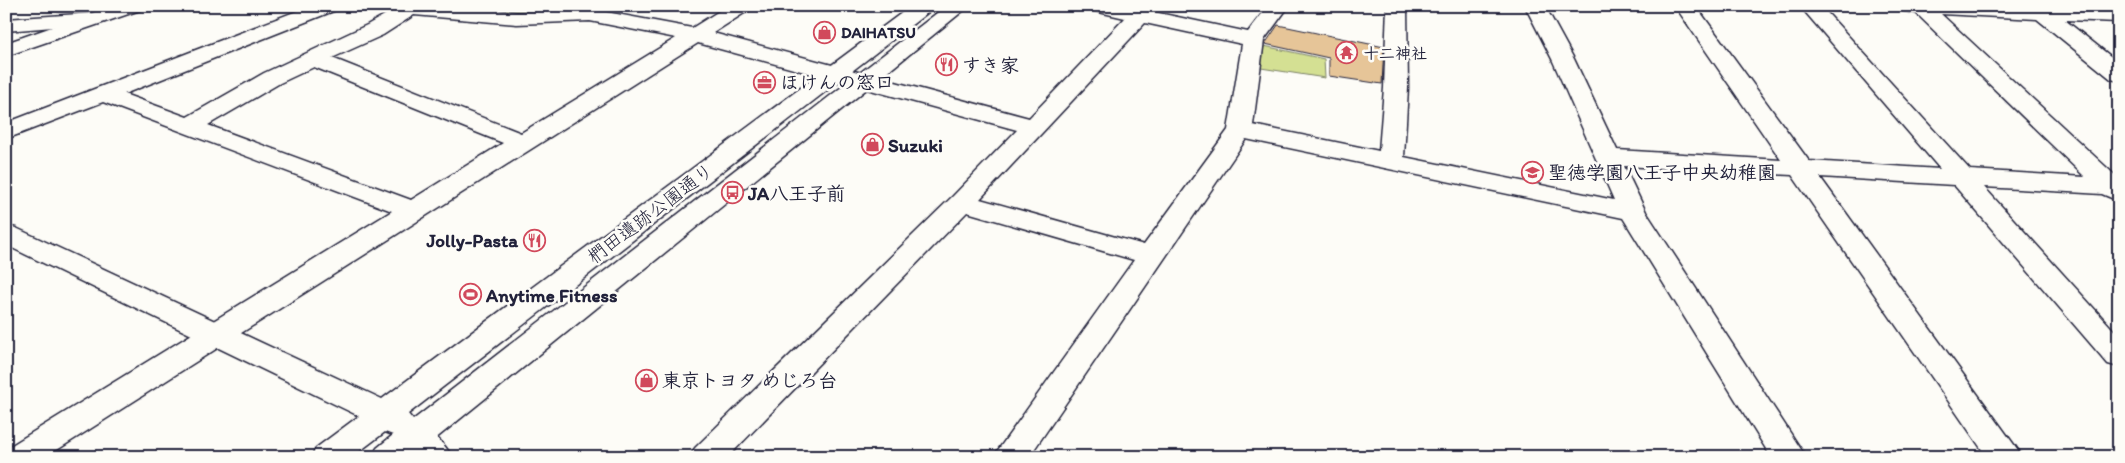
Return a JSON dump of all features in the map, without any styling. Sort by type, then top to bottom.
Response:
[{"type":"street","points":[[6,50],[133,6]]},
{"type":"street","points":[[6,132],[329,6]]},
{"type":"street","points":[[376,6],[517,18],[598,11],[695,35],[1034,127]]},
{"type":"street","points":[[19,457],[742,6]]},
{"type":"street","name":"椚田遺跡公園通り","points":[[328,457],[924,6]]},
{"type":"street","name":"椚田遺跡公園通り","points":[[412,450],[864,80],[959,6]]},
{"type":"street","points":[[1097,6],[1145,11],[1253,40]]},
{"type":"street","points":[[1010,457],[1240,130],[1253,40],[1279,6]]},
{"type":"street","points":[[1391,161],[1396,88],[1396,6]]},
{"type":"street","points":[[1535,6],[1563,59],[1633,212],[1789,457]]},
{"type":"street","points":[[1685,6],[2006,457]]},
{"type":"street","points":[[1810,6],[2119,356]]},
{"type":"street","points":[[1905,6],[2039,9],[2119,16]]},
{"type":"street","points":[[1920,7],[2115,190]]},
{"type":"street","points":[[188,126],[272,78],[375,30],[410,9]]},
{"type":"street","points":[[2039,9],[2119,74]]},
{"type":"street","points":[[707,457],[962,202],[1145,11]]},
{"type":"street","points":[[6,25],[93,20]]},
{"type":"street","points":[[314,59],[524,143]]},
{"type":"street","points":[[102,94],[416,211]]},
{"type":"street","points":[[1240,130],[1633,212]]},
{"type":"street","points":[[1608,157],[1962,178],[2115,190]]},
{"type":"street","points":[[962,202],[1151,256]]},
{"type":"street","points":[[6,234],[385,414],[412,450]]},
{"type":"green space","points":[[442,6],[597,6],[590,10],[532,13]]},
{"type":"green space","points":[[1264,46],[1324,59],[1325,78],[1261,68]]},
{"type":"building","name":"十二神社","points":[[1278,25],[1384,47],[1382,84],[1329,76],[1329,58],[1265,44]]},
{"type":"place","name":"DAIHATSU","points":[[825,32]]},
{"type":"place","name":"十二神社","points":[[1347,53]]},
{"type":"place","name":"すき家","points":[[946,65]]},
{"type":"place","name":"ほけんの窓口","points":[[764,82]]},
{"type":"place","name":"Suzuki","points":[[872,145]]},
{"type":"place","name":"聖徳学園八王子中央幼稚園","points":[[1532,172]]},
{"type":"place","name":"JA八王子前","points":[[732,193]]},
{"type":"place","name":"Jolly-Pasta","points":[[534,240]]},
{"type":"place","name":"Anytime Fitness","points":[[470,295]]},
{"type":"place","name":"東京トヨタ めじろ台","points":[[646,380]]}]
